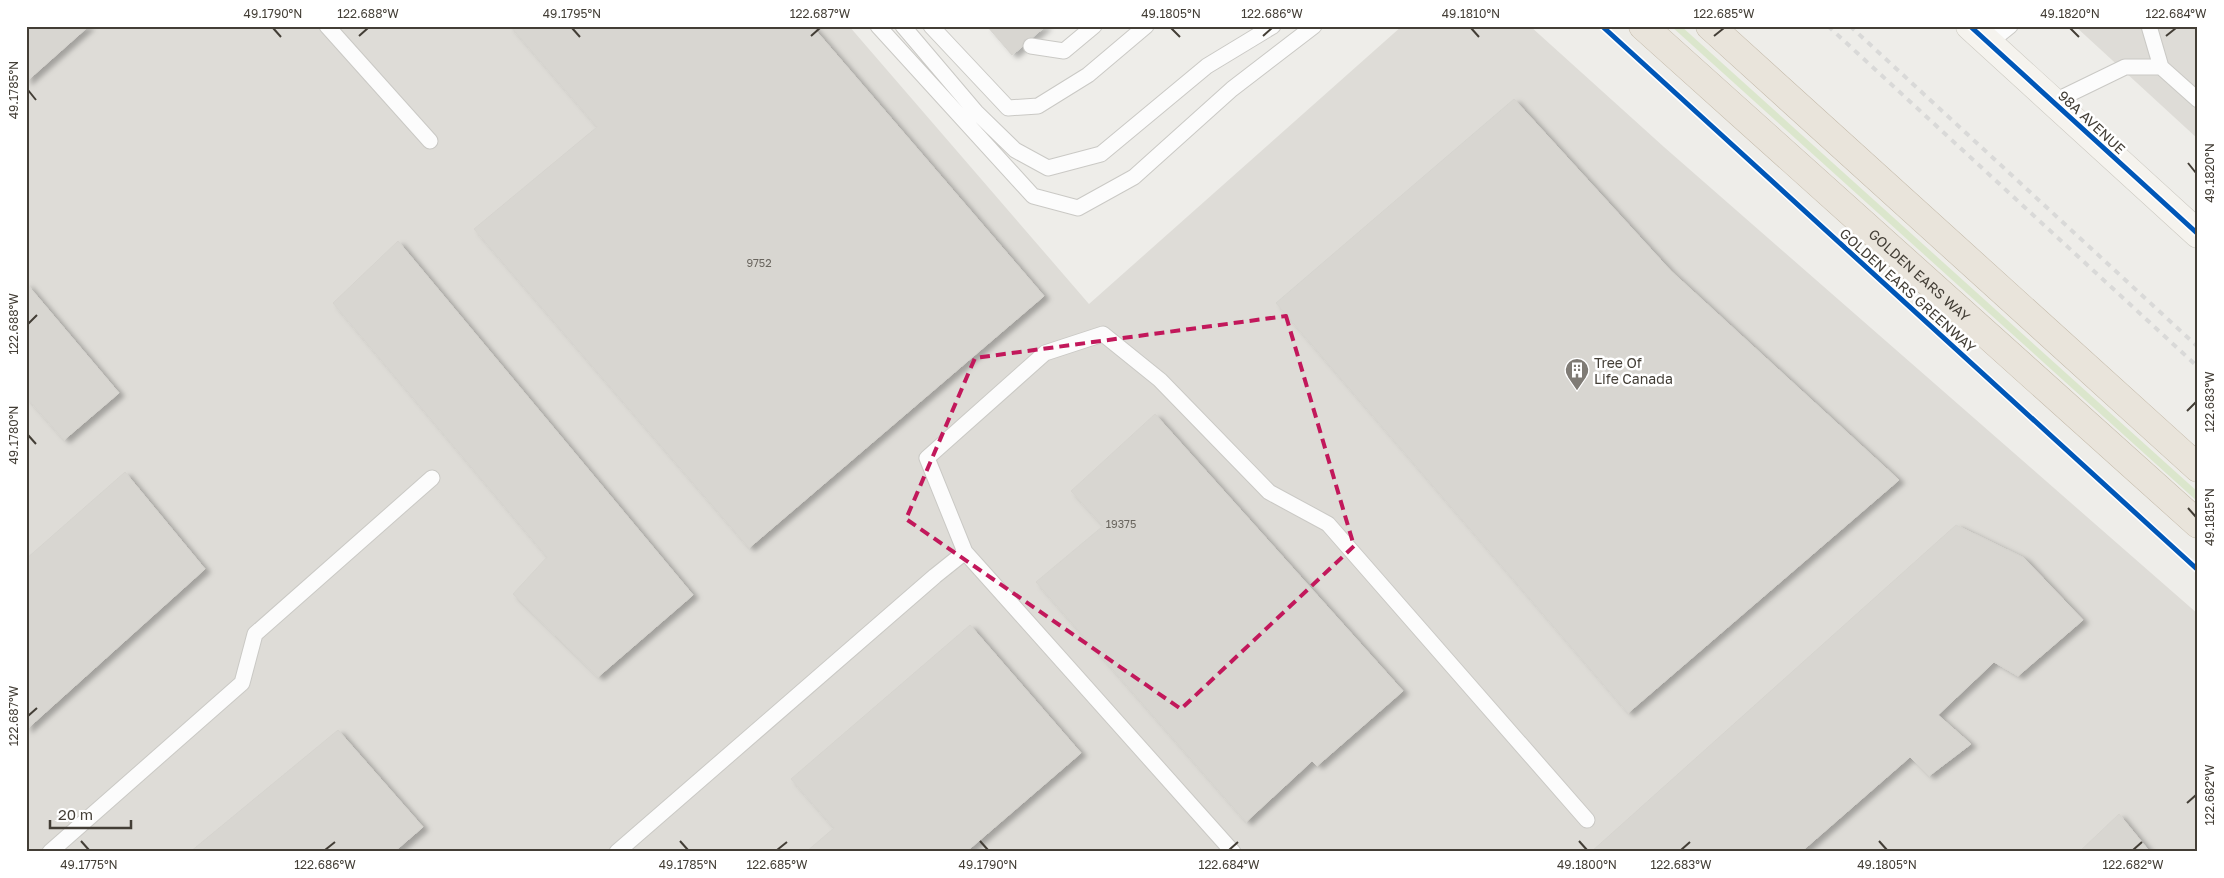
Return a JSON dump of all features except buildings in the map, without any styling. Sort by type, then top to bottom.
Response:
[{"type":"highway","name":"GOLDEN EARS WAY","points":[[1643,26],[2198,524]]},
{"type":"highway","points":[[1710,26],[2198,468]]},
{"type":"street","name":"98A AVENUE","points":[[1990,32],[2053,102],[2198,234]]},
{"type":"lane","points":[[327,26],[430,141]]},
{"type":"lane","points":[[878,26],[1033,196],[1078,208],[1134,176],[1232,89],[1314,26]]},
{"type":"lane","points":[[903,26],[976,112],[1008,144],[1015,150],[1048,168],[1102,154],[1207,66],[1273,26]]},
{"type":"lane","points":[[931,26],[1008,108],[1038,106],[1088,75],[1146,26]]},
{"type":"lane","points":[[1032,46],[1064,51],[1094,26]]},
{"type":"lane","points":[[2149,26],[2161,67],[2198,100]]},
{"type":"lane","points":[[2053,102],[2125,68],[2161,67]]},
{"type":"lane","points":[[1233,852],[964,552],[927,458],[1045,352],[1103,334],[1160,380],[1269,492],[1328,524],[1587,820]]},
{"type":"lane","points":[[50,852],[242,683],[255,634],[432,478]]},
{"type":"lane","points":[[617,852],[964,552]]},
{"type":"highlighted area","points":[[1286,316],[1354,546],[1181,709],[906,519],[975,358]]},
{"type":"shaded area","points":[[26,26],[849,26],[1089,304],[1402,26],[1530,26],[1664,147],[2198,614],[2198,852],[26,852]]},
{"type":"shaded area","points":[[2075,26],[2198,26],[2198,139]]},
{"type":"green space","points":[[1671,26],[1681,26],[2198,492],[2198,502]]},
{"type":"railway","points":[[1828,26],[2198,367]]},
{"type":"railway","points":[[1850,26],[2198,347]]},
{"type":"cycle path","name":"GOLDEN EARS GREENWAY","points":[[1602,26],[2198,570]]},
{"type":"cycle path","points":[[1970,26],[2198,234]]},
{"type":"place","name":"Tree Of Life Canada","points":[[1577,391]]}]
